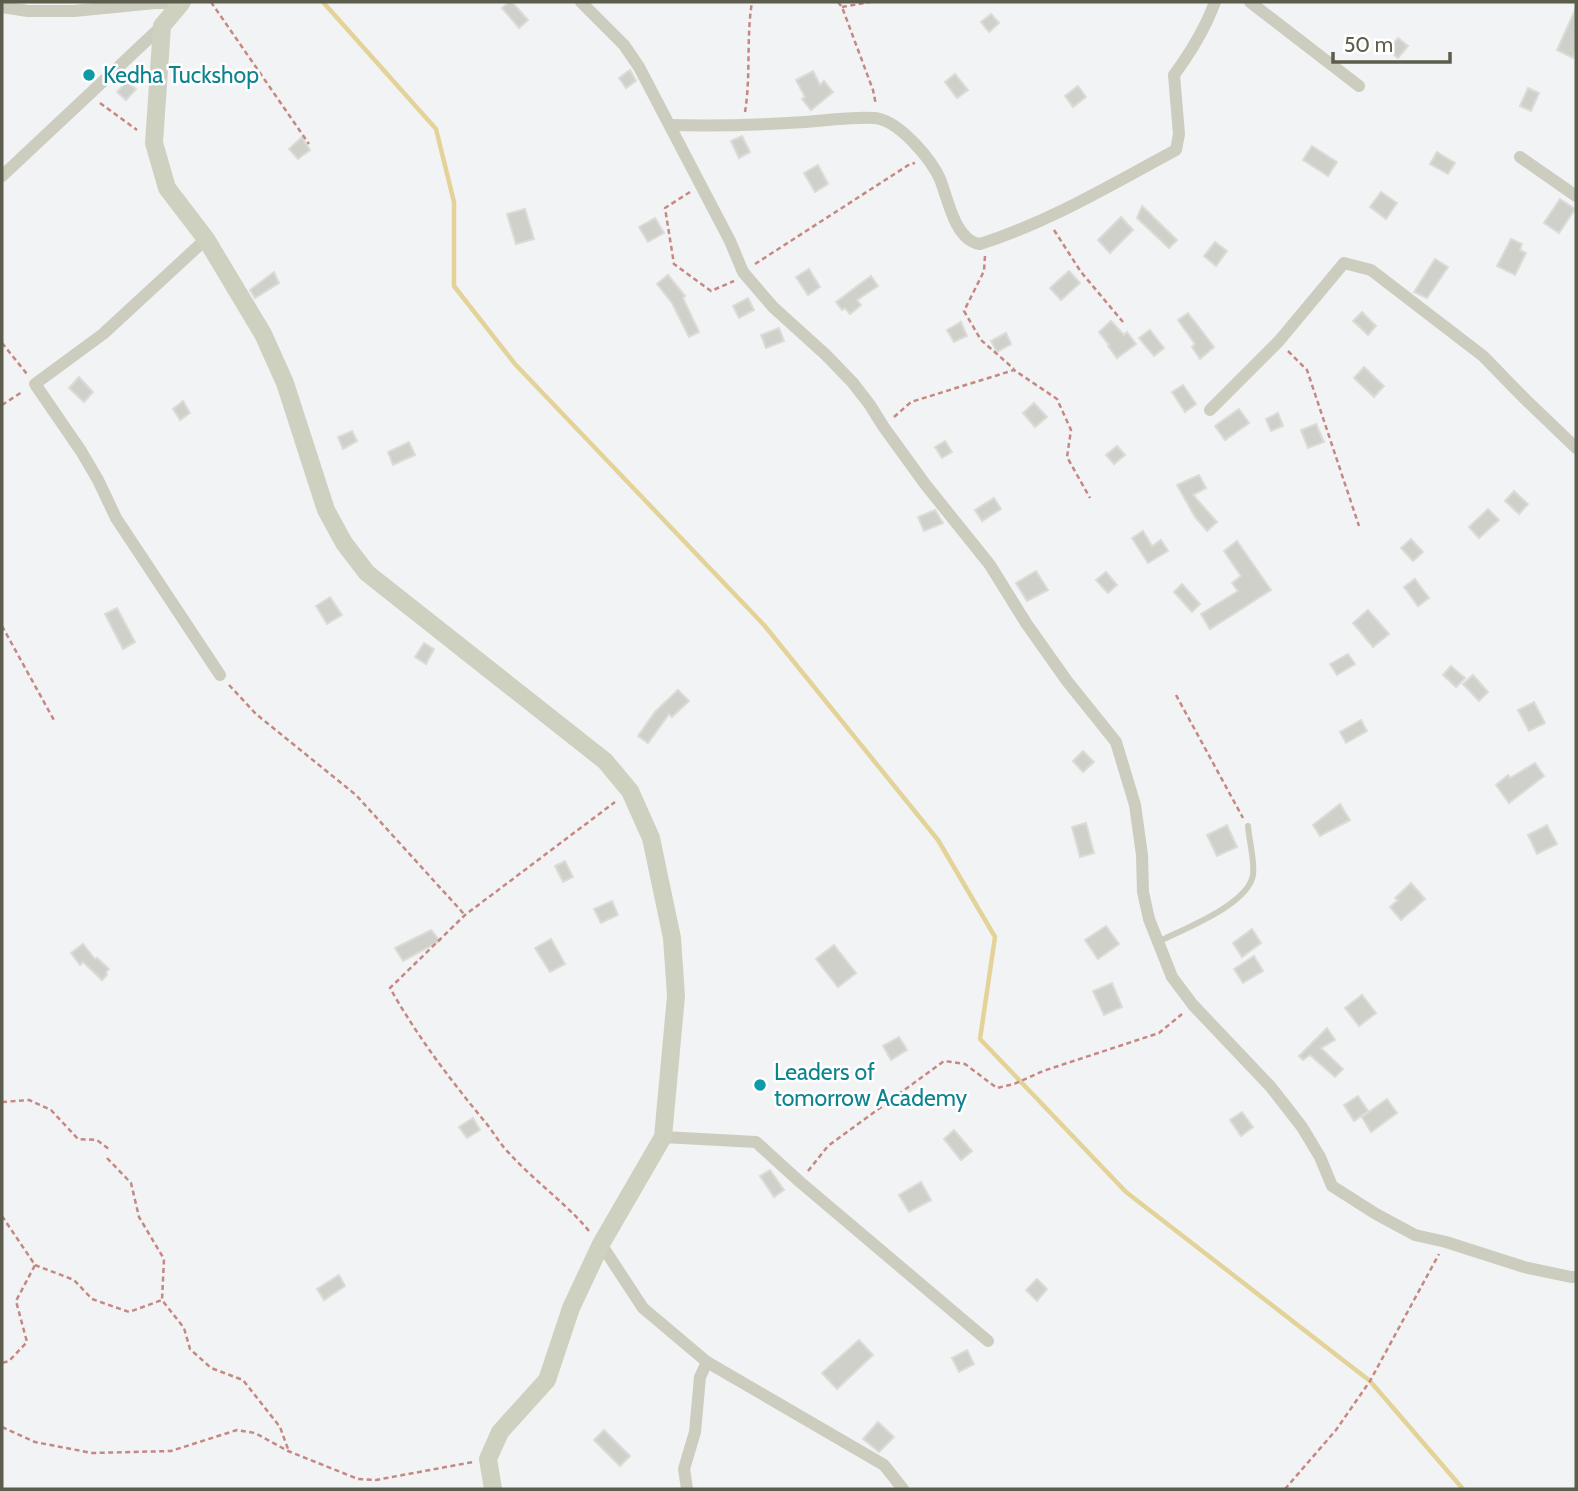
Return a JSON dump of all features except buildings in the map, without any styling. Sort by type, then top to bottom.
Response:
[{"type":"street","points":[[2,7],[28,11],[74,12],[182,2]]},
{"type":"street","points":[[2,176],[162,26],[182,2]]},
{"type":"street","points":[[580,2],[624,45],[639,66],[730,241],[743,272],[773,307],[853,383],[925,484],[990,565],[1066,681],[1116,742],[1135,805],[1142,855],[1143,892],[1149,919],[1172,977],[1193,1005],[1278,1096],[1302,1127],[1320,1157],[1332,1186],[1415,1235],[1524,1267],[1576,1277]]},
{"type":"street","points":[[670,125],[743,126],[879,119],[900,129],[928,160],[939,177],[961,233],[975,243],[985,243],[1046,219],[1176,150],[1178,134],[1174,75],[1205,28],[1215,2]]},
{"type":"street","points":[[1250,2],[1359,86]]},
{"type":"street","points":[[162,26],[154,143],[167,188],[206,239],[263,334],[285,383],[326,510],[344,543],[367,573],[605,761],[630,791],[651,838],[672,938],[676,996],[663,1137],[601,1244],[571,1308],[547,1380],[500,1432],[488,1459],[493,1489]]},
{"type":"street","points":[[1520,157],[1576,196]]},
{"type":"street","points":[[206,239],[103,334],[35,384],[81,451],[116,519],[220,675]]},
{"type":"street","points":[[1210,410],[1279,341],[1345,263],[1371,270],[1483,356],[1576,447]]},
{"type":"street","points":[[663,1137],[755,1142],[988,1341]]},
{"type":"street","points":[[601,1244],[643,1308],[706,1363],[884,1465],[903,1489]]},
{"type":"street","points":[[687,1489],[684,1469],[695,1432],[700,1377],[706,1363]]},
{"type":"lane","points":[[1158,942],[1227,907],[1249,886],[1253,873],[1248,826]]},
{"type":"path","points":[[211,2],[309,144]]},
{"type":"path","points":[[743,126],[749,92],[749,18],[752,2]]},
{"type":"path","points":[[838,2],[873,90],[879,119]]},
{"type":"path","points":[[842,7],[870,2]]},
{"type":"path","points":[[89,95],[154,143]]},
{"type":"path","points":[[701,184],[665,208],[674,264],[712,292],[737,279],[743,272],[910,164],[928,160]]},
{"type":"path","points":[[1046,219],[1081,272],[1123,322]]},
{"type":"path","points":[[985,243],[984,271],[964,311],[981,340],[1014,370],[1057,399],[1071,430],[1067,457],[1090,498]]},
{"type":"path","points":[[1279,341],[1307,370],[1359,526]]},
{"type":"path","points":[[2,343],[35,384],[2,405]]},
{"type":"path","points":[[883,426],[911,402],[1014,370]]},
{"type":"path","points":[[2,626],[55,722]]},
{"type":"path","points":[[220,675],[256,714],[356,794],[465,915]]},
{"type":"path","points":[[1176,695],[1248,826]]},
{"type":"path","points":[[601,1244],[570,1210],[507,1152],[404,1014],[390,988],[465,915],[630,791]]},
{"type":"path","points":[[800,1182],[828,1146],[944,1061],[965,1064],[996,1088],[1014,1084],[1042,1071],[1159,1033],[1193,1005]]},
{"type":"path","points":[[2,1102],[29,1100],[51,1110],[78,1139],[97,1140],[110,1150]]},
{"type":"path","points":[[107,1158],[131,1183],[139,1217],[164,1259],[162,1300],[184,1328],[190,1349],[211,1368],[243,1380],[280,1427],[288,1451]]},
{"type":"path","points":[[2,1216],[35,1265],[74,1280],[92,1299],[129,1312],[162,1300]]},
{"type":"path","points":[[1284,1489],[1336,1430],[1370,1381],[1446,1242]]},
{"type":"path","points":[[2,1363],[9,1361],[27,1342],[16,1301],[35,1265]]},
{"type":"path","points":[[2,1427],[35,1441],[92,1453],[172,1451],[237,1430],[255,1433],[288,1451],[358,1479],[376,1480],[488,1459]]},
{"type":"waterway","points":[[323,2],[436,129],[454,202],[454,286],[515,364],[764,625],[938,840],[995,937],[980,1039],[1126,1192],[1370,1381],[1463,1489]]},
{"type":"place","name":"Kedha Tuckshop","points":[[89,75]]},
{"type":"place","name":"Leaders of tomorrow Academy","points":[[760,1085]]}]
